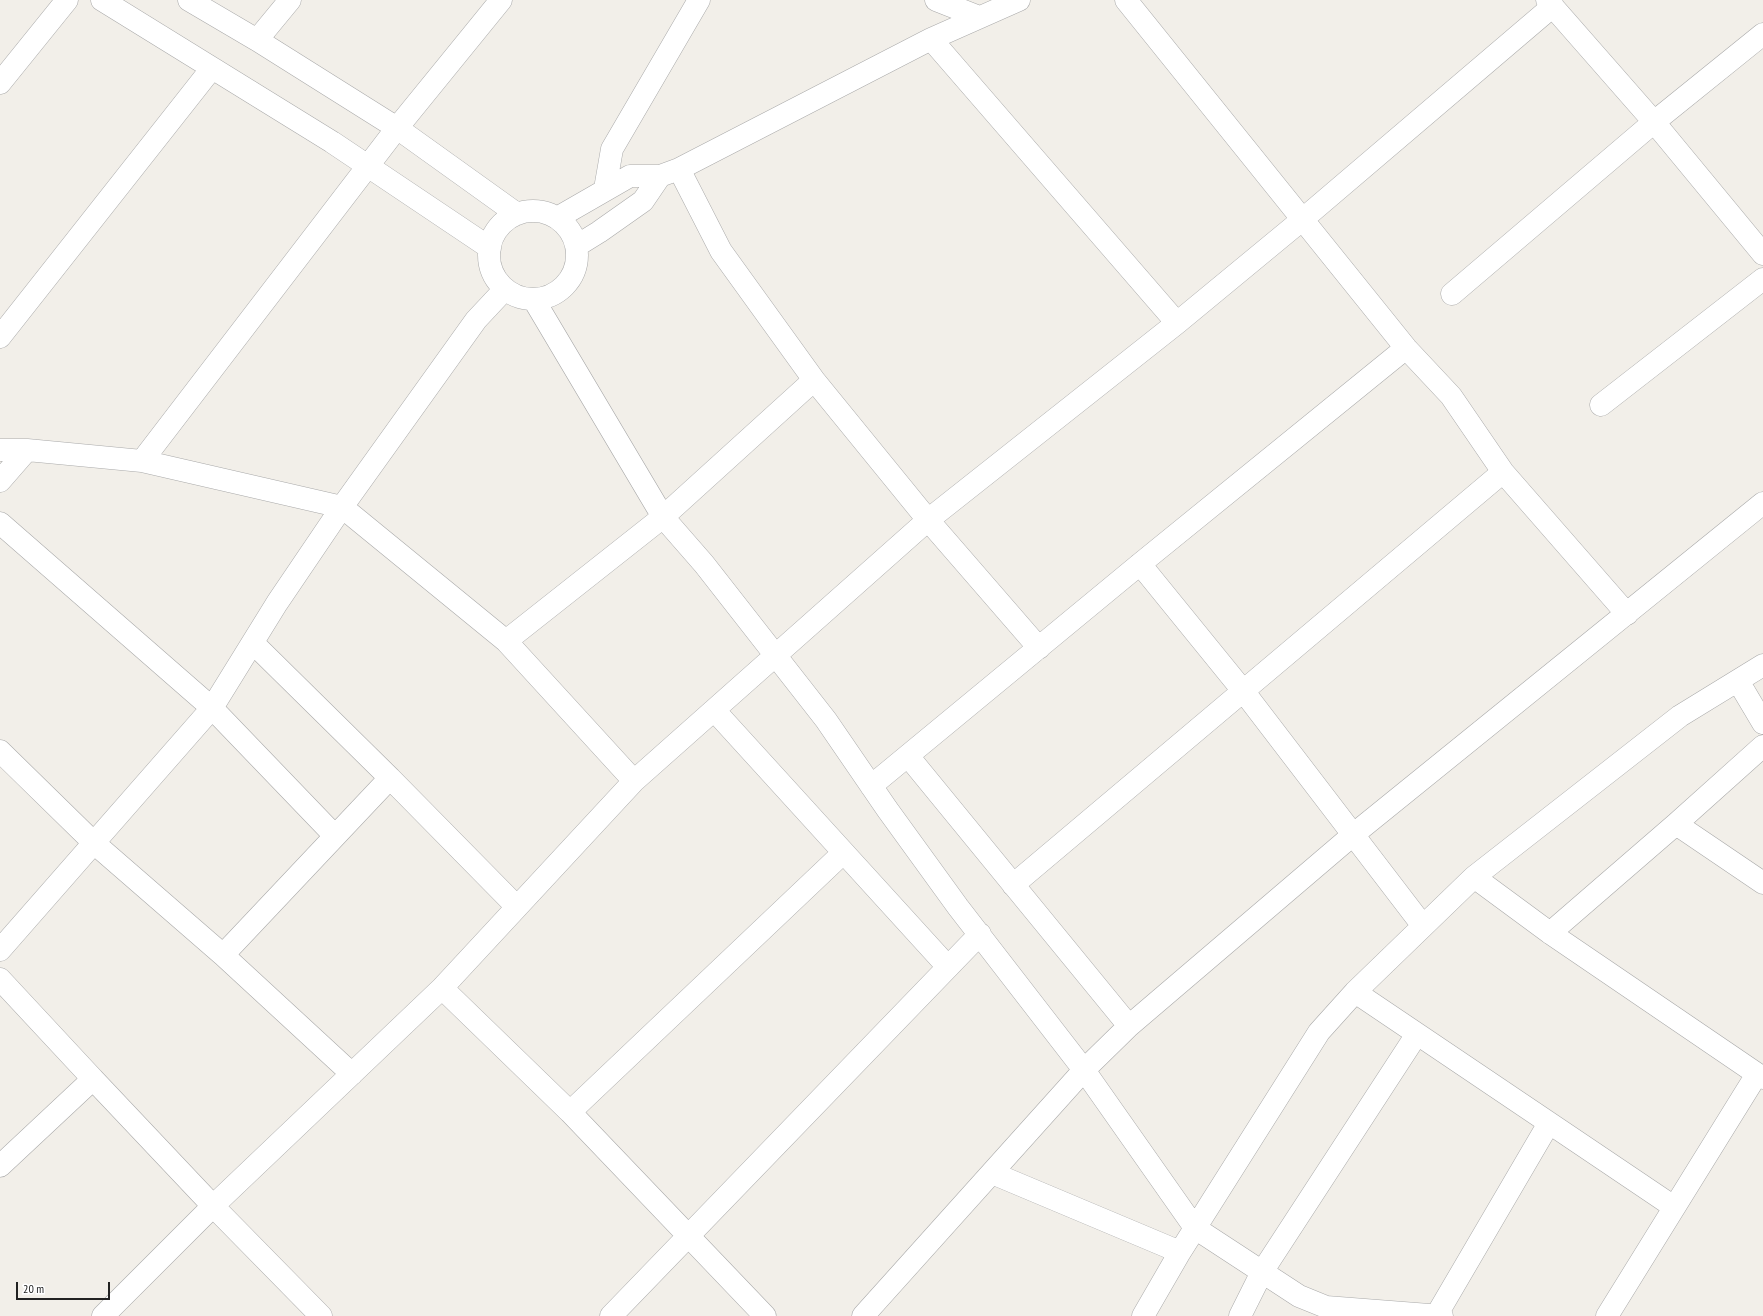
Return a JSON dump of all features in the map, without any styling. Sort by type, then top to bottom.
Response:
[{"type":"street","points":[[0,83],[67,0]]},
{"type":"street","points":[[102,0],[332,142],[490,248]]},
{"type":"street","points":[[189,0],[257,40],[397,128],[517,214]]},
{"type":"street","points":[[257,40],[290,0]]},
{"type":"street","points":[[142,461],[397,128],[501,0]]},
{"type":"street","points":[[606,189],[612,149],[699,0]]},
{"type":"street","points":[[936,0],[979,17]]},
{"type":"street","points":[[578,245],[643,201],[669,173],[931,39],[1019,0]]},
{"type":"street","points":[[1126,0],[1406,348],[1451,396],[1503,472],[1627,614]]},
{"type":"street","points":[[103,1316],[213,1206],[442,988],[634,781],[928,520],[1177,322],[1303,219],[1550,3],[1654,122],[1763,254]]},
{"type":"street","points":[[1452,294],[1654,122],[1763,34]]},
{"type":"street","points":[[931,39],[1177,322]]},
{"type":"street","points":[[0,337],[212,68]]},
{"type":"street","points":[[557,218],[630,176],[669,173]]},
{"type":"street","points":[[669,173],[721,251],[814,380],[928,520],[1040,648]]},
{"type":"street","points":[[530,211],[544,212],[557,218],[568,227],[578,245],[576,267],[571,280],[561,290],[548,297],[534,300],[519,297],[505,290],[495,278],[490,264],[490,248],[494,234],[504,222],[517,214],[530,211]]},
{"type":"street","points":[[1600,405],[1763,279]]},
{"type":"street","points":[[0,950],[212,708],[253,642],[342,507],[476,320],[505,290]]},
{"type":"street","points":[[534,300],[664,517],[704,564],[826,720],[913,846],[1084,1070],[1195,1228],[1299,1296],[1326,1307],[1438,1316],[1549,1123]]},
{"type":"street","points":[[871,786],[1140,564],[1406,348]]},
{"type":"street","points":[[506,641],[664,517],[814,380]]},
{"type":"street","points":[[0,450],[27,450],[142,461],[342,507],[506,641],[634,781]]},
{"type":"street","points":[[0,481],[27,450]]},
{"type":"street","points":[[1013,885],[1244,692],[1503,472]]},
{"type":"street","points":[[863,1316],[1084,1070],[1129,1026],[1354,834],[1763,503]]},
{"type":"street","points":[[0,523],[212,708],[335,836]]},
{"type":"street","points":[[1140,564],[1244,692],[1423,926]]},
{"type":"street","points":[[253,642],[517,907]]},
{"type":"street","points":[[1143,1316],[1180,1252],[1320,1032],[1355,992],[1474,878],[1680,716],[1763,665]]},
{"type":"street","points":[[1738,681],[1763,723]]},
{"type":"street","points":[[714,710],[948,968]]},
{"type":"street","points":[[1550,933],[1676,824],[1763,746]]},
{"type":"street","points":[[0,751],[94,843],[223,955],[352,1074]]},
{"type":"street","points":[[908,756],[1129,1026]]},
{"type":"street","points":[[223,955],[390,778]]},
{"type":"street","points":[[1676,824],[1763,883]]},
{"type":"street","points":[[570,1112],[843,853]]},
{"type":"street","points":[[1474,878],[1550,933],[1760,1076],[1674,1207],[1607,1316]]},
{"type":"street","points":[[611,1316],[980,934]]},
{"type":"street","points":[[0,980],[213,1206],[321,1316]]},
{"type":"street","points":[[442,988],[570,1112],[765,1316]]},
{"type":"street","points":[[1355,992],[1674,1207]]},
{"type":"street","points":[[1240,1316],[1262,1272],[1417,1034]]},
{"type":"street","points":[[0,1166],[92,1079]]},
{"type":"street","points":[[992,1173],[1180,1252]]}]
